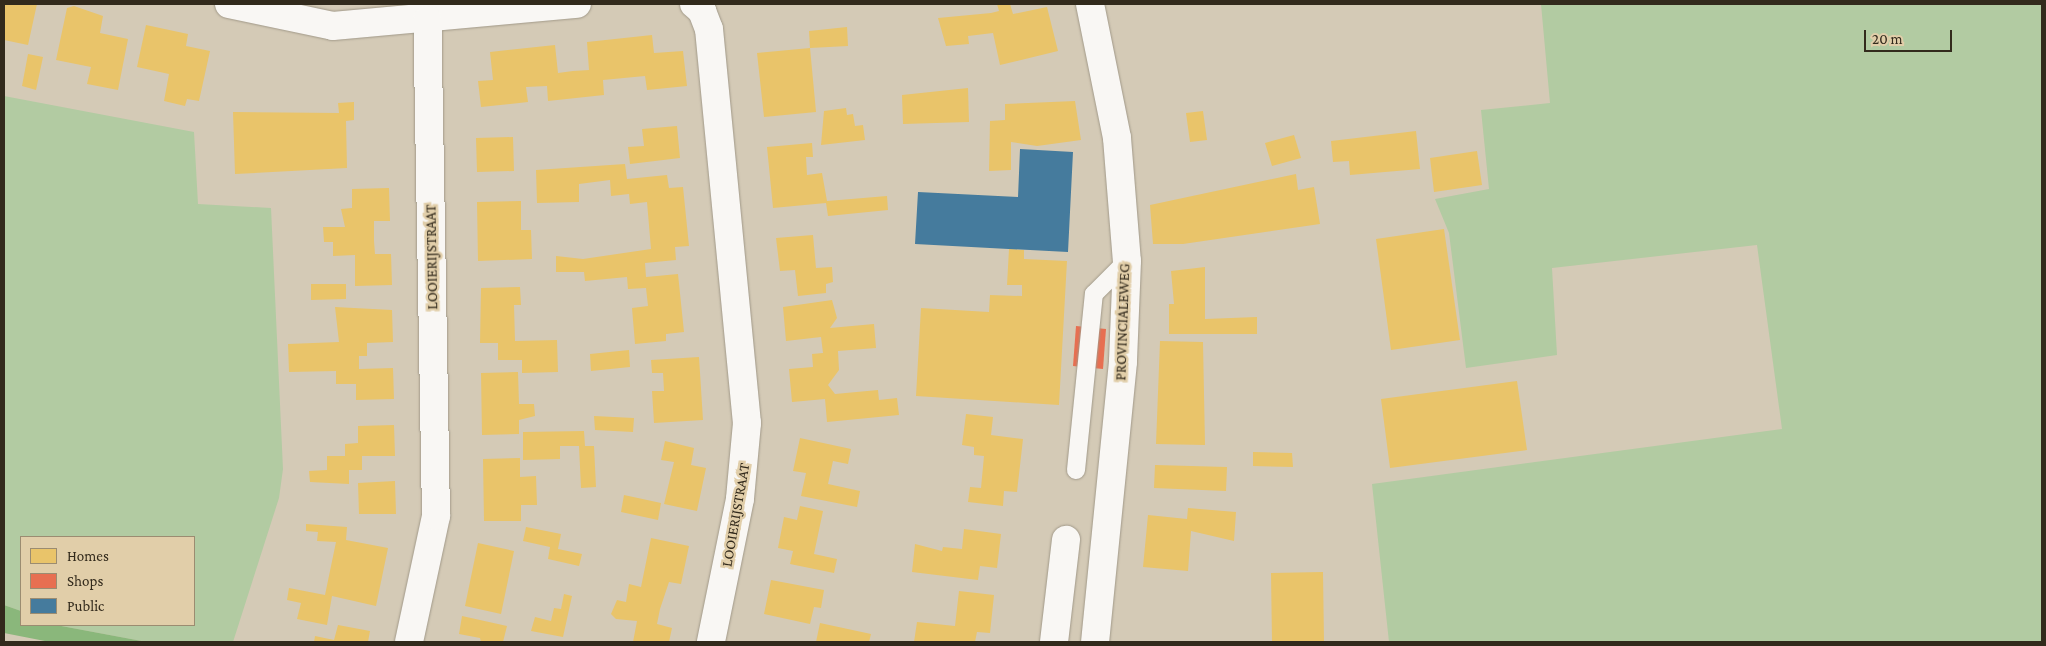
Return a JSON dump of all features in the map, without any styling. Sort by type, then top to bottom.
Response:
[{"type":"street","points":[[229,4],[333,26],[427,20],[577,4]]},
{"type":"street","name":"LOOIERIJSTRAAT","points":[[694,4],[702,11],[709,29],[747,423],[740,499],[710,642]]},
{"type":"street","name":"PROVINCIALEWEG","points":[[1090,4],[1117,138],[1127,261],[1123,362],[1095,642]]},
{"type":"street","name":"LOOIERIJSTRAAT","points":[[409,642],[436,516],[427,20]]},
{"type":"street","points":[[1054,642],[1066,540]]},
{"type":"lane","points":[[1076,470],[1094,294],[1127,261]]},
{"type":"green space","points":[[1541,4],[2042,4],[2042,642],[1389,642],[1372,484],[1782,429],[1757,245],[1552,268],[1557,355],[1466,368],[1449,233],[1435,199],[1489,189],[1481,110],[1550,103]]},
{"type":"green space","points":[[4,96],[194,132],[198,204],[271,208],[283,469],[279,498],[233,642],[147,642],[61,626],[195,626],[195,536],[20,536],[20,611],[4,605]]},
{"type":"green space","points":[[4,605],[20,611],[20,626],[61,626],[147,642],[50,642],[4,633]]},
{"type":"building: Homes","points":[[4,4],[37,4],[28,45],[4,40]]},
{"type":"building: Homes","points":[[997,4],[1010,4],[1013,14],[1047,7],[1058,51],[1000,65],[993,33],[968,36],[969,44],[946,46],[938,18],[991,13],[999,11]]},
{"type":"building: Homes","points":[[74,6],[103,16],[100,33],[128,39],[118,90],[87,84],[91,67],[56,60],[67,8]]},
{"type":"building: Homes","points":[[146,25],[188,34],[186,46],[210,51],[199,101],[187,99],[185,106],[164,101],[169,74],[137,67]]},
{"type":"building: Homes","points":[[847,27],[848,46],[810,48],[809,31]]},
{"type":"building: Homes","points":[[652,35],[654,53],[683,51],[687,86],[647,90],[645,76],[603,80],[604,95],[548,101],[547,86],[526,87],[528,102],[481,107],[478,81],[493,80],[490,52],[555,45],[558,73],[589,70],[587,42]]},
{"type":"building: Homes","points":[[810,48],[816,112],[764,117],[757,53]]},
{"type":"building: Homes","points":[[28,54],[43,57],[36,90],[22,86]]},
{"type":"building: Homes","points":[[968,88],[969,122],[903,124],[902,95]]},
{"type":"building: Homes","points":[[1075,101],[1081,140],[1037,146],[1011,142],[1011,170],[989,171],[990,121],[1005,120],[1005,104]]},
{"type":"building: Homes","points":[[354,102],[354,120],[346,121],[347,168],[235,174],[233,112],[339,113],[338,103]]},
{"type":"building: Homes","points":[[846,108],[847,115],[853,114],[855,126],[863,125],[865,140],[821,145],[824,111]]},
{"type":"building: Homes","points":[[1203,111],[1207,140],[1190,142],[1186,113]]},
{"type":"building: Homes","points":[[677,126],[680,158],[630,164],[628,147],[644,146],[642,129]]},
{"type":"building: Homes","points":[[1416,131],[1420,169],[1350,175],[1349,161],[1333,162],[1331,141]]},
{"type":"building: Homes","points":[[1294,135],[1301,158],[1272,166],[1265,143]]},
{"type":"building: Homes","points":[[513,137],[514,171],[477,172],[476,138]]},
{"type":"building: Homes","points":[[812,143],[813,157],[806,157],[807,175],[822,173],[827,201],[887,196],[888,210],[828,216],[826,203],[773,208],[767,147]]},
{"type":"building: Homes","points":[[1477,151],[1482,185],[1434,192],[1430,158]]},
{"type":"building: Homes","points":[[625,164],[627,179],[667,175],[669,188],[683,187],[689,246],[675,247],[676,260],[645,263],[646,277],[678,274],[684,332],[666,334],[666,341],[635,344],[632,308],[648,306],[646,288],[628,289],[627,277],[585,281],[584,272],[556,272],[556,256],[583,259],[651,249],[647,202],[630,204],[629,194],[611,196],[610,180],[579,184],[579,202],[537,203],[536,170]]},
{"type":"building: Homes","points":[[1296,174],[1298,190],[1314,187],[1320,224],[1183,244],[1153,244],[1150,205]]},
{"type":"building: Homes","points":[[389,188],[390,221],[374,221],[374,241],[375,254],[391,254],[392,285],[355,286],[355,255],[333,256],[333,242],[324,242],[323,227],[345,227],[341,209],[352,208],[352,189]]},
{"type":"building: Homes","points":[[521,201],[521,230],[531,230],[532,259],[478,261],[477,202]]},
{"type":"building: Homes","points":[[1444,229],[1460,340],[1391,350],[1376,239]]},
{"type":"building: Homes","points":[[813,235],[816,268],[832,267],[833,282],[826,284],[826,293],[798,296],[795,270],[780,271],[776,238]]},
{"type":"building: Homes","points":[[1009,249],[1024,250],[1024,259],[1067,261],[1059,405],[916,396],[921,308],[989,312],[990,295],[1022,296],[1022,285],[1007,285]]},
{"type":"building: Homes","points":[[1205,267],[1205,319],[1257,317],[1257,334],[1169,334],[1169,304],[1174,304],[1171,271]]},
{"type":"building: Homes","points":[[311,284],[346,284],[346,299],[311,300]]},
{"type":"building: Homes","points":[[520,287],[521,305],[514,305],[515,341],[557,340],[558,372],[522,373],[522,360],[498,360],[498,343],[480,343],[481,288]]},
{"type":"building: Homes","points":[[832,300],[837,318],[830,328],[874,324],[876,348],[838,351],[839,370],[828,385],[835,394],[878,390],[879,400],[897,398],[899,415],[827,422],[825,399],[792,402],[789,369],[813,367],[812,354],[823,353],[821,337],[786,341],[783,307]]},
{"type":"building: Homes","points":[[335,307],[392,310],[393,342],[367,343],[367,356],[359,356],[359,369],[393,368],[394,399],[356,400],[356,384],[336,384],[336,371],[289,372],[288,344],[339,342]]},
{"type":"building: Homes","points":[[1160,341],[1203,342],[1205,445],[1156,444]]},
{"type":"building: Homes","points":[[629,350],[630,367],[591,371],[590,354]]},
{"type":"building: Homes","points":[[699,357],[703,420],[654,423],[652,391],[664,391],[663,373],[652,373],[651,360]]},
{"type":"building: Homes","points":[[518,372],[519,404],[534,404],[535,416],[519,420],[519,434],[482,435],[481,373]]},
{"type":"building: Homes","points":[[1517,381],[1527,450],[1390,468],[1381,399]]},
{"type":"building: Homes","points":[[966,414],[993,417],[991,435],[1023,439],[1017,492],[1004,491],[1003,506],[968,502],[970,487],[981,488],[984,456],[974,455],[974,447],[962,445]]},
{"type":"building: Homes","points":[[594,416],[634,418],[633,432],[595,430]]},
{"type":"building: Homes","points":[[394,425],[395,456],[362,456],[362,470],[349,470],[349,484],[310,482],[309,471],[327,470],[327,456],[345,456],[345,444],[358,443],[358,426]]},
{"type":"building: Homes","points":[[584,431],[585,446],[594,446],[596,487],[581,488],[579,446],[560,446],[560,459],[523,460],[523,432]]},
{"type":"building: Homes","points":[[800,438],[851,449],[848,464],[833,461],[828,484],[860,491],[857,507],[801,496],[806,473],[793,471]]},
{"type":"building: Homes","points":[[665,441],[694,448],[691,465],[706,468],[697,511],[664,504],[674,462],[661,460]]},
{"type":"building: Homes","points":[[1253,452],[1292,453],[1293,467],[1253,466]]},
{"type":"building: Homes","points":[[520,458],[520,477],[536,476],[537,505],[521,505],[521,521],[484,521],[483,459]]},
{"type":"building: Homes","points":[[1155,465],[1227,467],[1226,491],[1154,488]]},
{"type":"building: Homes","points":[[395,481],[396,514],[359,514],[358,483]]},
{"type":"building: Homes","points":[[624,495],[661,503],[658,520],[621,512]]},
{"type":"building: Homes","points":[[800,506],[823,511],[814,554],[837,559],[834,573],[790,564],[793,551],[778,548],[784,517],[797,520]]},
{"type":"building: Homes","points":[[1188,508],[1236,512],[1234,541],[1191,531],[1188,571],[1143,567],[1148,515],[1187,519]]},
{"type":"building: Homes","points":[[306,524],[347,527],[346,540],[388,548],[376,606],[332,596],[327,625],[297,619],[301,603],[287,600],[289,588],[325,595],[336,542],[317,541],[318,532],[306,531]]},
{"type":"building: Homes","points":[[526,527],[561,534],[558,549],[582,554],[579,566],[548,559],[550,547],[523,541]]},
{"type":"building: Homes","points":[[964,529],[1001,534],[997,568],[980,566],[978,580],[912,572],[915,544],[942,551],[943,547],[962,549]]},
{"type":"building: Homes","points":[[651,538],[689,546],[681,584],[669,582],[660,609],[657,624],[672,628],[669,642],[633,642],[637,621],[616,619],[611,614],[617,600],[626,602],[629,584],[641,587]]},
{"type":"building: Homes","points":[[478,543],[514,551],[501,614],[465,606]]},
{"type":"building: Homes","points":[[1323,572],[1324,642],[1272,642],[1271,573]]},
{"type":"building: Homes","points":[[771,580],[824,590],[821,608],[814,607],[810,624],[764,614]]},
{"type":"building: Homes","points":[[959,591],[994,595],[990,633],[977,632],[975,642],[914,642],[917,622],[955,626]]},
{"type":"building: Homes","points":[[564,594],[572,596],[563,637],[531,631],[535,617],[551,621],[554,608],[561,609]]},
{"type":"building: Homes","points":[[462,616],[507,626],[503,642],[481,642],[480,638],[459,634]]},
{"type":"building: Homes","points":[[820,623],[871,634],[869,642],[816,642]]},
{"type":"building: Homes","points":[[338,625],[370,631],[368,642],[314,642],[315,636],[334,640]]},
{"type":"building: Shops","points":[[1076,326],[1106,329],[1103,369],[1073,366]]},
{"type":"building: Public","points":[[1020,149],[1073,152],[1068,252],[915,244],[918,192],[1018,197]]}]
